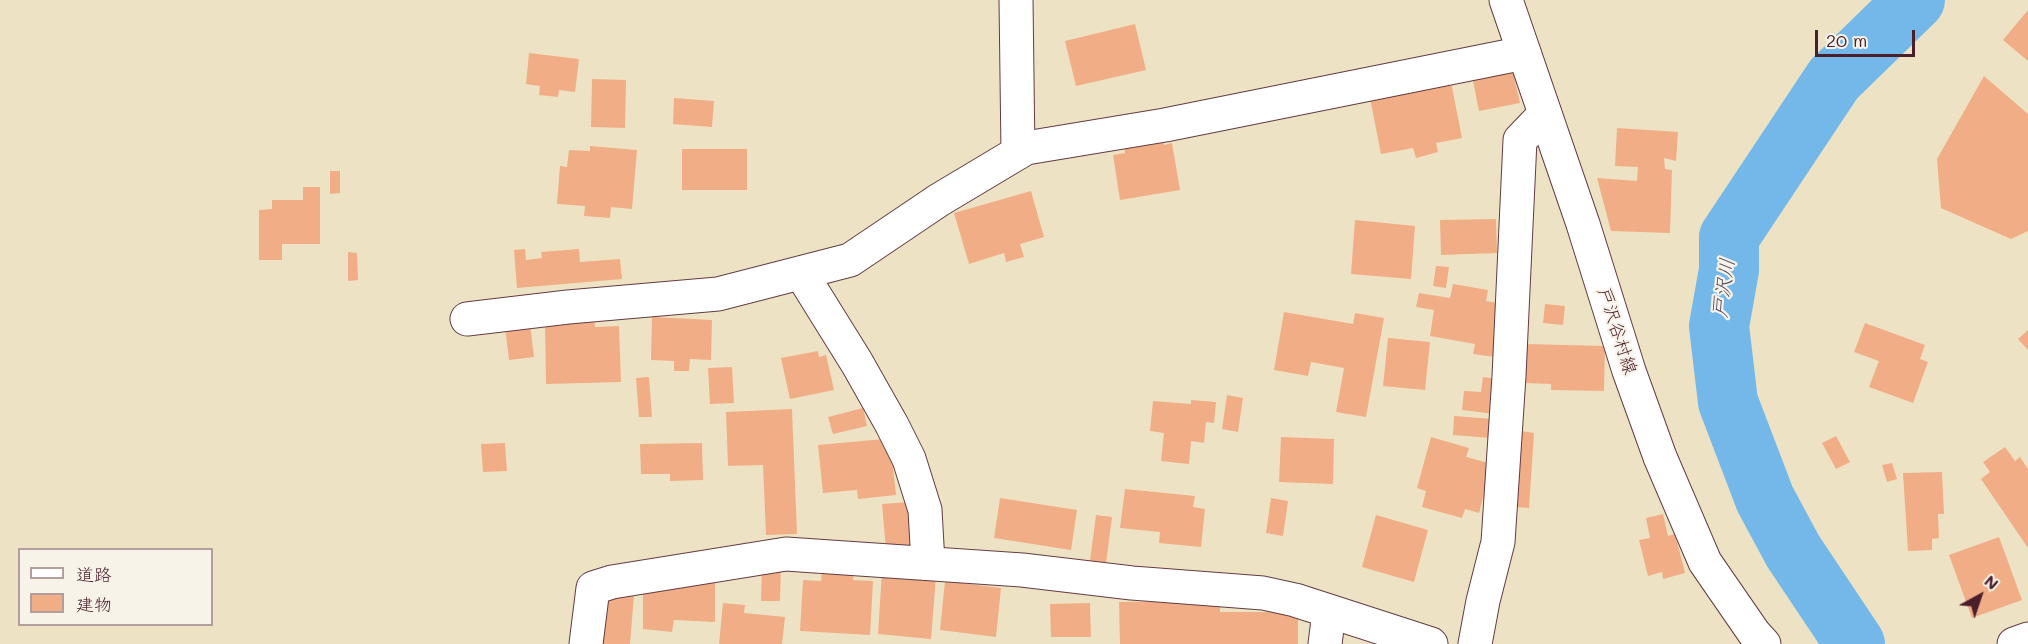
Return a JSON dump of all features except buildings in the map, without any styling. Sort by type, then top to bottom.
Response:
[{"type":"street","points":[[1016,0],[1018,153]]},
{"type":"street","name":"戸沢谷村線","points":[[1506,0],[1629,371],[1660,457],[1705,562],[1764,644]]},
{"type":"street","points":[[466,319],[568,307],[718,294],[850,260],[939,200],[1026,148],[1165,125],[1524,53]]},
{"type":"street","points":[[1475,644],[1498,542],[1509,376],[1520,140],[1545,114]]},
{"type":"street","points":[[801,273],[857,363],[909,459],[925,510],[928,563]]},
{"type":"street","points":[[586,644],[593,588],[612,582],[786,554],[1022,570],[1132,583],[1263,593],[1294,600],[1431,644]]},
{"type":"street","points":[[1325,644],[1329,612]]},
{"type":"street","points":[[2014,644],[2028,639]]},
{"type":"waterway","name":"戸沢川","points":[[1855,644],[1793,551],[1765,499],[1728,402],[1719,326],[1729,270],[1729,237],[1834,79],[1915,0]]}]
